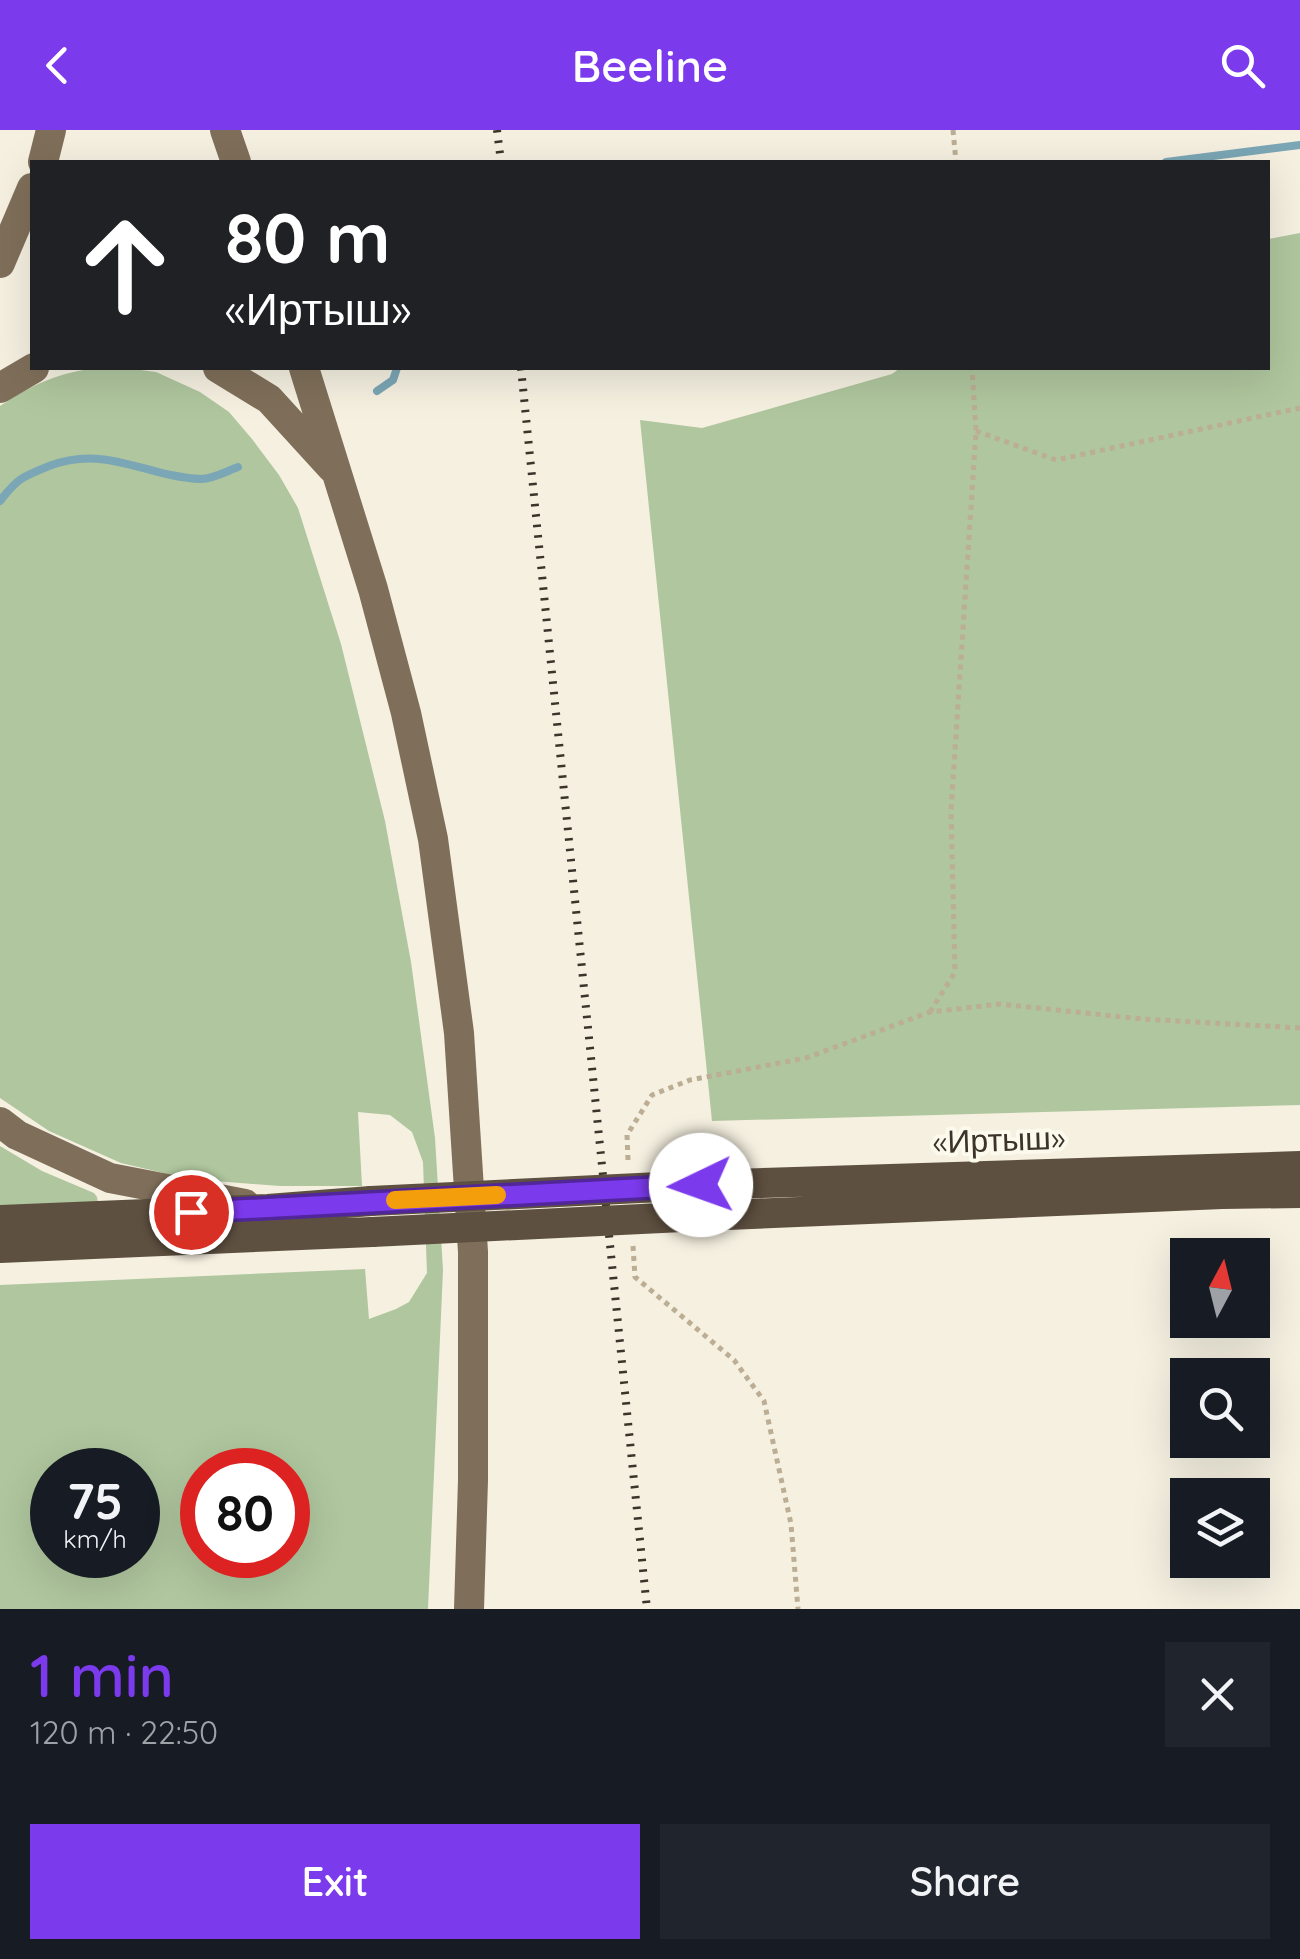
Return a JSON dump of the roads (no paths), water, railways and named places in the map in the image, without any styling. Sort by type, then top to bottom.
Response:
[{"type":"highway","name":"«Иртыш»","points":[[268,1208],[701,1185],[1300,1166]]},
{"type":"highway","name":"«Иртыш»","points":[[130,1243],[1300,1193]]},
{"type":"highway","points":[[0,1220],[268,1208]]},
{"type":"highway","points":[[0,1248],[130,1243]]},
{"type":"main road","points":[[44,160],[52,130]]},
{"type":"main road","points":[[225,130],[235,160]]},
{"type":"main road","points":[[0,263],[30,193]]},
{"type":"main road","points":[[0,388],[31,370]]},
{"type":"main road","points":[[221,370],[268,399],[338,474]]},
{"type":"main road","points":[[305,370],[373,589],[406,712],[433,839],[459,1033],[473,1252],[474,1480],[469,1609]]},
{"type":"main road","points":[[0,1122],[17,1135],[110,1178],[268,1208]]},
{"type":"main road","points":[[0,1263],[130,1243]]},
{"type":"waterway","points":[[1182,160],[1300,145]]},
{"type":"waterway","points":[[377,391],[393,380],[396,370]]},
{"type":"waterway","points":[[0,501],[26,476],[70,460],[108,460],[201,479],[238,467]]},
{"type":"railway","points":[[497,130],[501,160]]},
{"type":"railway","points":[[521,370],[647,1609]]}]
